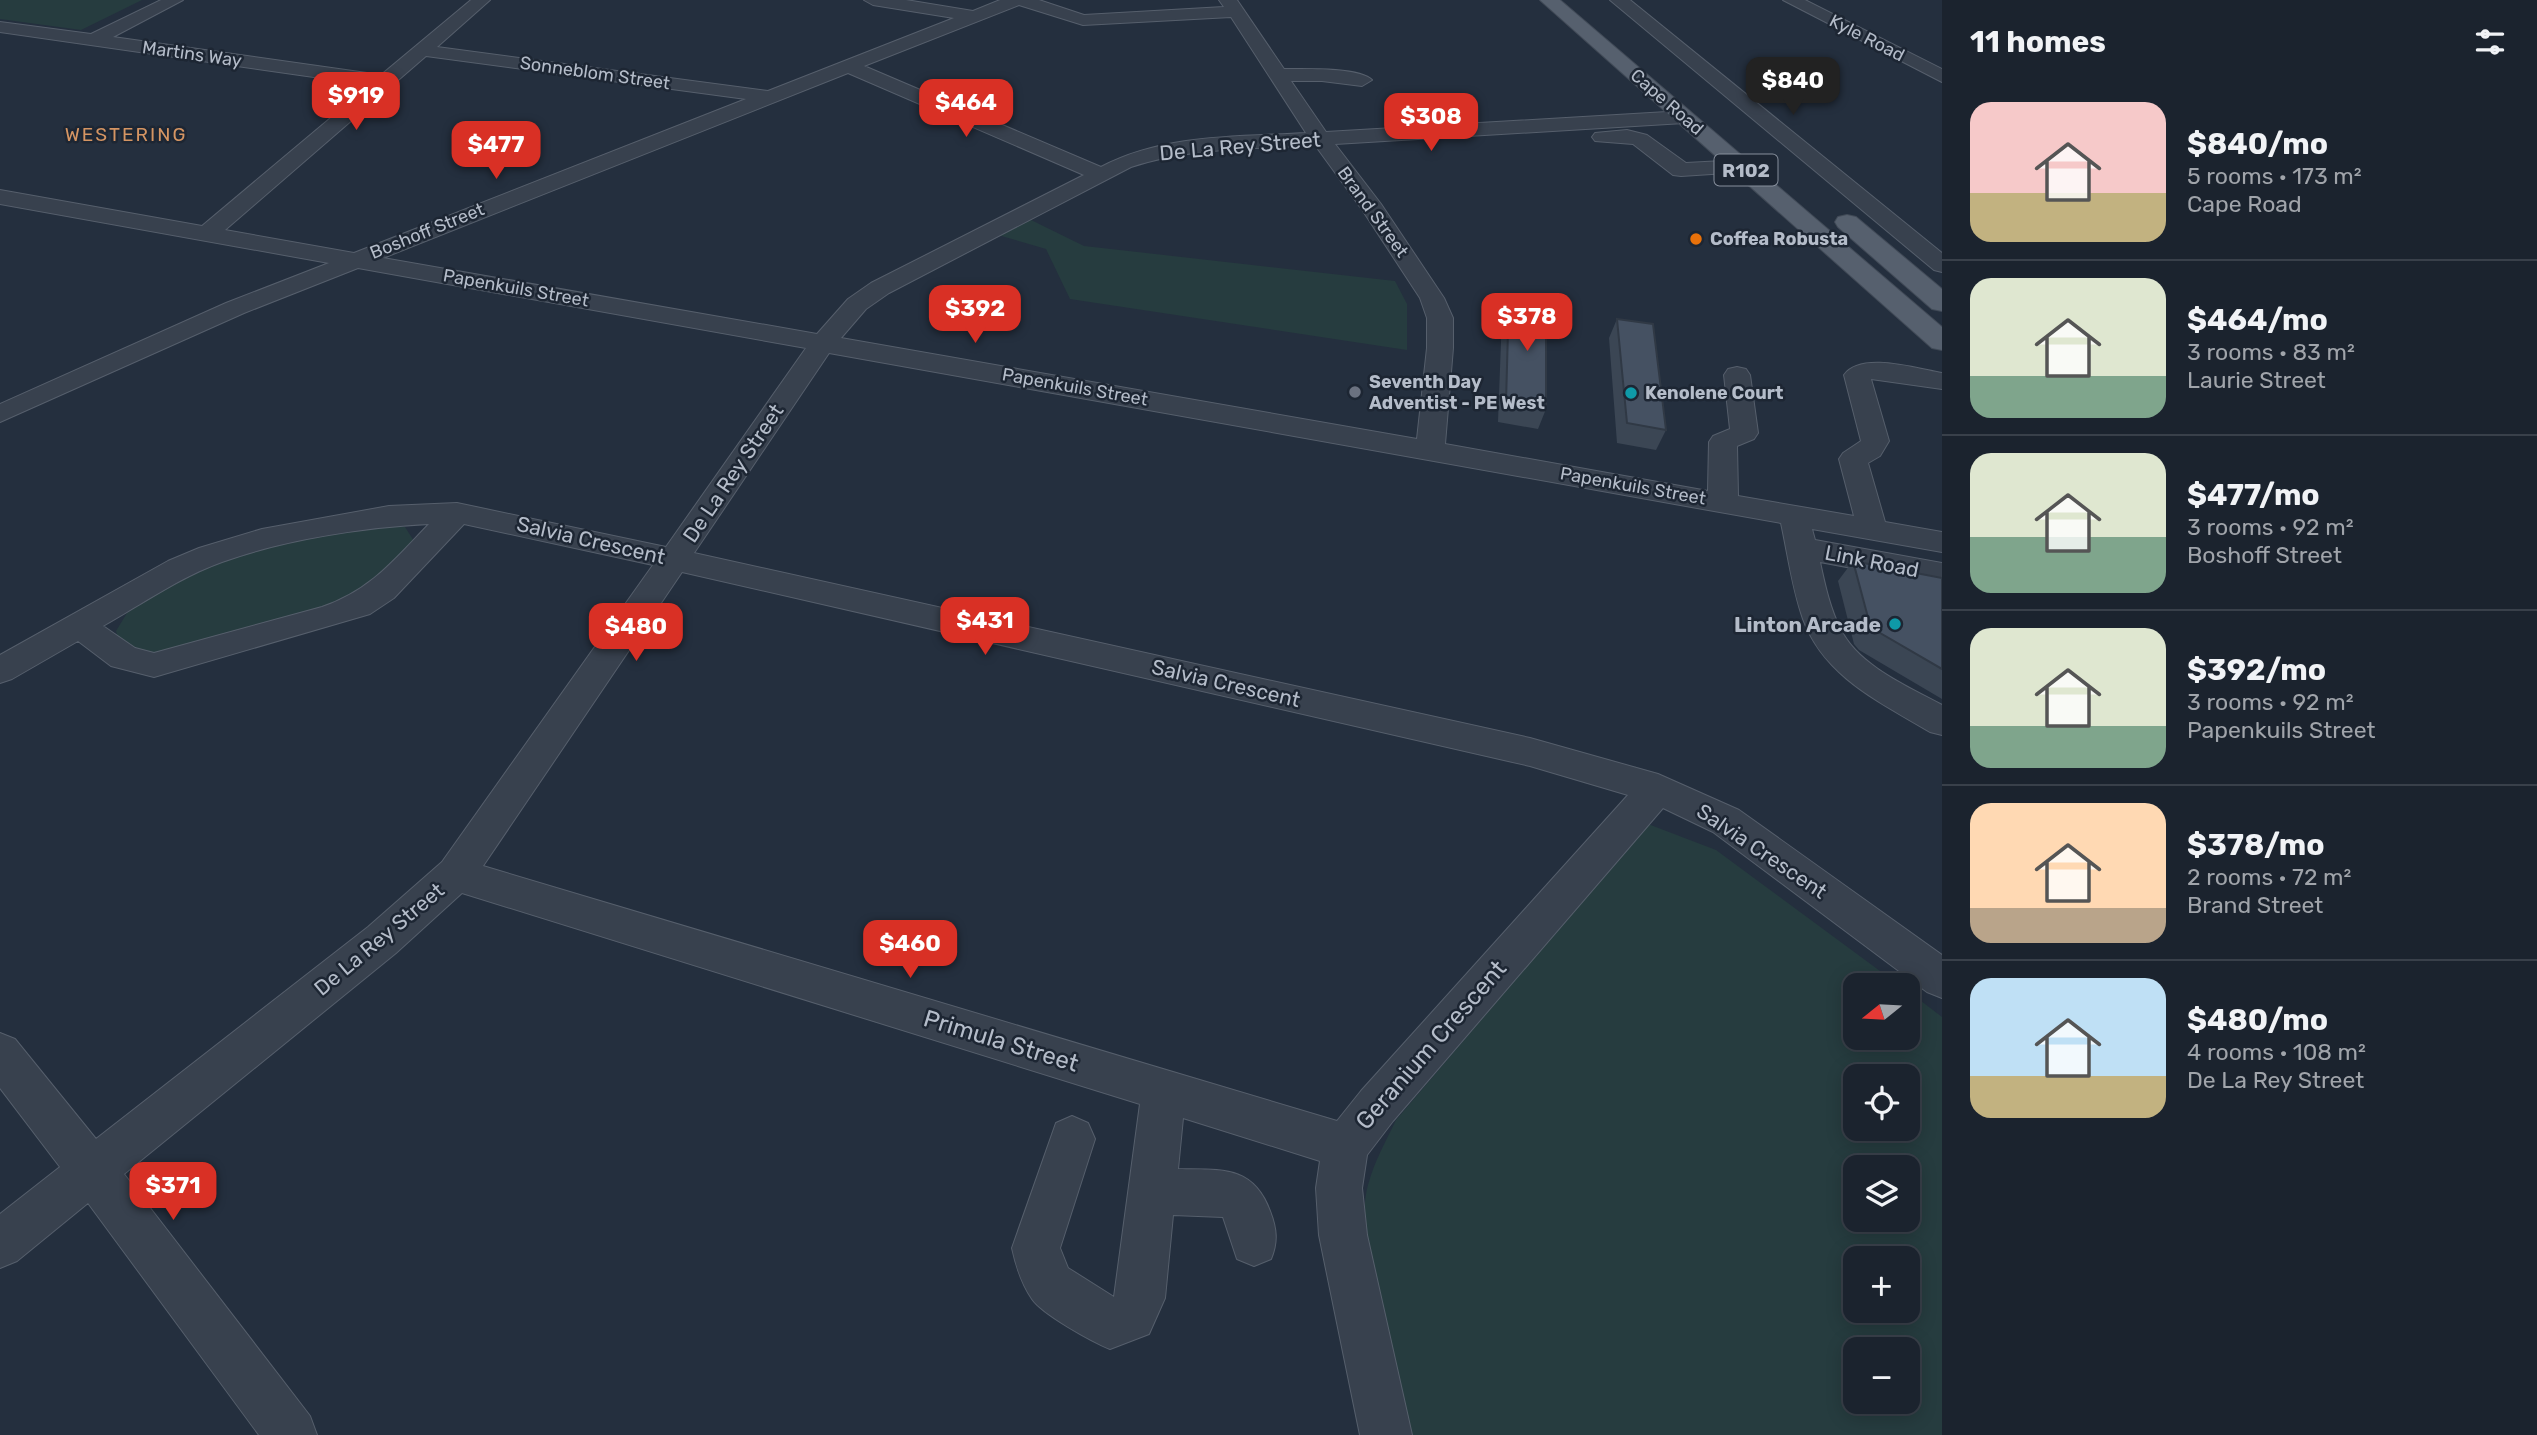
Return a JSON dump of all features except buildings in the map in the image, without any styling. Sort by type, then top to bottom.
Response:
[{"type":"main road","name":"Cape Road","points":[[1549,0],[1942,342]]},
{"type":"main road","points":[[1826,205],[1942,303]]},
{"type":"street","points":[[94,40],[174,0]]},
{"type":"street","points":[[205,235],[481,0]]},
{"type":"street","points":[[873,0],[903,2],[974,16]]},
{"type":"street","name":"Boshoff Street","points":[[0,414],[235,308],[1015,0]]},
{"type":"street","points":[[1022,0],[1083,20],[1232,6]]},
{"type":"street","points":[[1619,0],[1942,265]]},
{"type":"street","name":"Kyle Road","points":[[1792,0],[1942,76]]},
{"type":"street","name":"Brand Street","points":[[1232,6],[1432,298],[1440,318],[1440,348],[1430,449]]},
{"type":"street","name":"Martins Way","points":[[0,27],[383,81]]},
{"type":"street","name":"Sonneblom Street","points":[[421,50],[769,96]]},
{"type":"street","points":[[848,66],[1100,174]]},
{"type":"street","points":[[1279,75],[1322,75],[1362,80]]},
{"type":"street","name":"De La Rey Street","points":[[0,1244],[382,940],[456,874],[823,342],[857,304],[880,288],[1100,174],[1142,156],[1173,149],[1684,117]]},
{"type":"street","points":[[1556,125],[1574,138],[1628,136],[1640,139],[1681,170],[1742,166]]},
{"type":"street","name":"Papenkuils Street","points":[[0,197],[1942,542]]},
{"type":"street","points":[[1872,530],[1853,459],[1874,446],[1857,375],[1872,369],[1942,381]]},
{"type":"street","points":[[1723,503],[1723,442],[1744,433],[1737,375]]},
{"type":"street","points":[[80,625],[116,655],[130,663],[154,665],[330,616],[359,606],[383,590],[457,513]]},
{"type":"street","name":"Salvia Crescent","points":[[0,670],[179,569],[209,555],[262,539],[389,516],[457,513],[675,559],[1530,752],[1658,789],[1726,821],[1942,979]]},
{"type":"street","name":"Link Road","points":[[1794,516],[1821,623],[1831,643],[1864,674],[1942,722]]},
{"type":"street","name":"Link Road","points":[[1802,548],[1942,574]]},
{"type":"street","name":"Geranium Crescent","points":[[1386,1435],[1343,1235],[1339,1188],[1346,1146],[1395,1085],[1628,819],[1658,789]]},
{"type":"street","name":"Primula Street","points":[[456,874],[1346,1146]]},
{"type":"street","points":[[0,1054],[92,1170],[291,1435]]},
{"type":"street","points":[[1072,1139],[1036,1248],[1041,1269],[1051,1286],[1110,1324],[1130,1316],[1140,1298],[1164,1091]]},
{"type":"street","points":[[1152,1191],[1226,1194],[1238,1197],[1244,1204],[1255,1242]]},
{"type":"green space","points":[[0,0],[142,0],[81,30],[0,19]]},
{"type":"green space","points":[[1029,219],[1084,246],[1395,281],[1407,304],[1407,350],[1070,299],[1046,249],[998,235]]},
{"type":"green space","points":[[376,525],[405,527],[414,541],[369,595],[153,659],[120,645],[116,631],[127,613],[206,566],[265,547]]},
{"type":"green space","points":[[1648,824],[1716,850],[1883,973],[1843,973],[1843,1050],[1920,1050],[1920,1000],[1942,1017],[1942,1435],[1406,1435],[1376,1308],[1365,1239],[1368,1185],[1396,1120]]},
{"type":"place","name":"Coffea Robusta","points":[[1696,239]]},
{"type":"place","name":"Seventh Day Adventist - PE West","points":[[1355,392]]},
{"type":"place","name":"Kenolene Court","points":[[1631,393]]},
{"type":"place","name":"Linton Arcade","points":[[1895,624]]},
{"type":"district","name":"WESTERING","points":[[126,134]]}]
